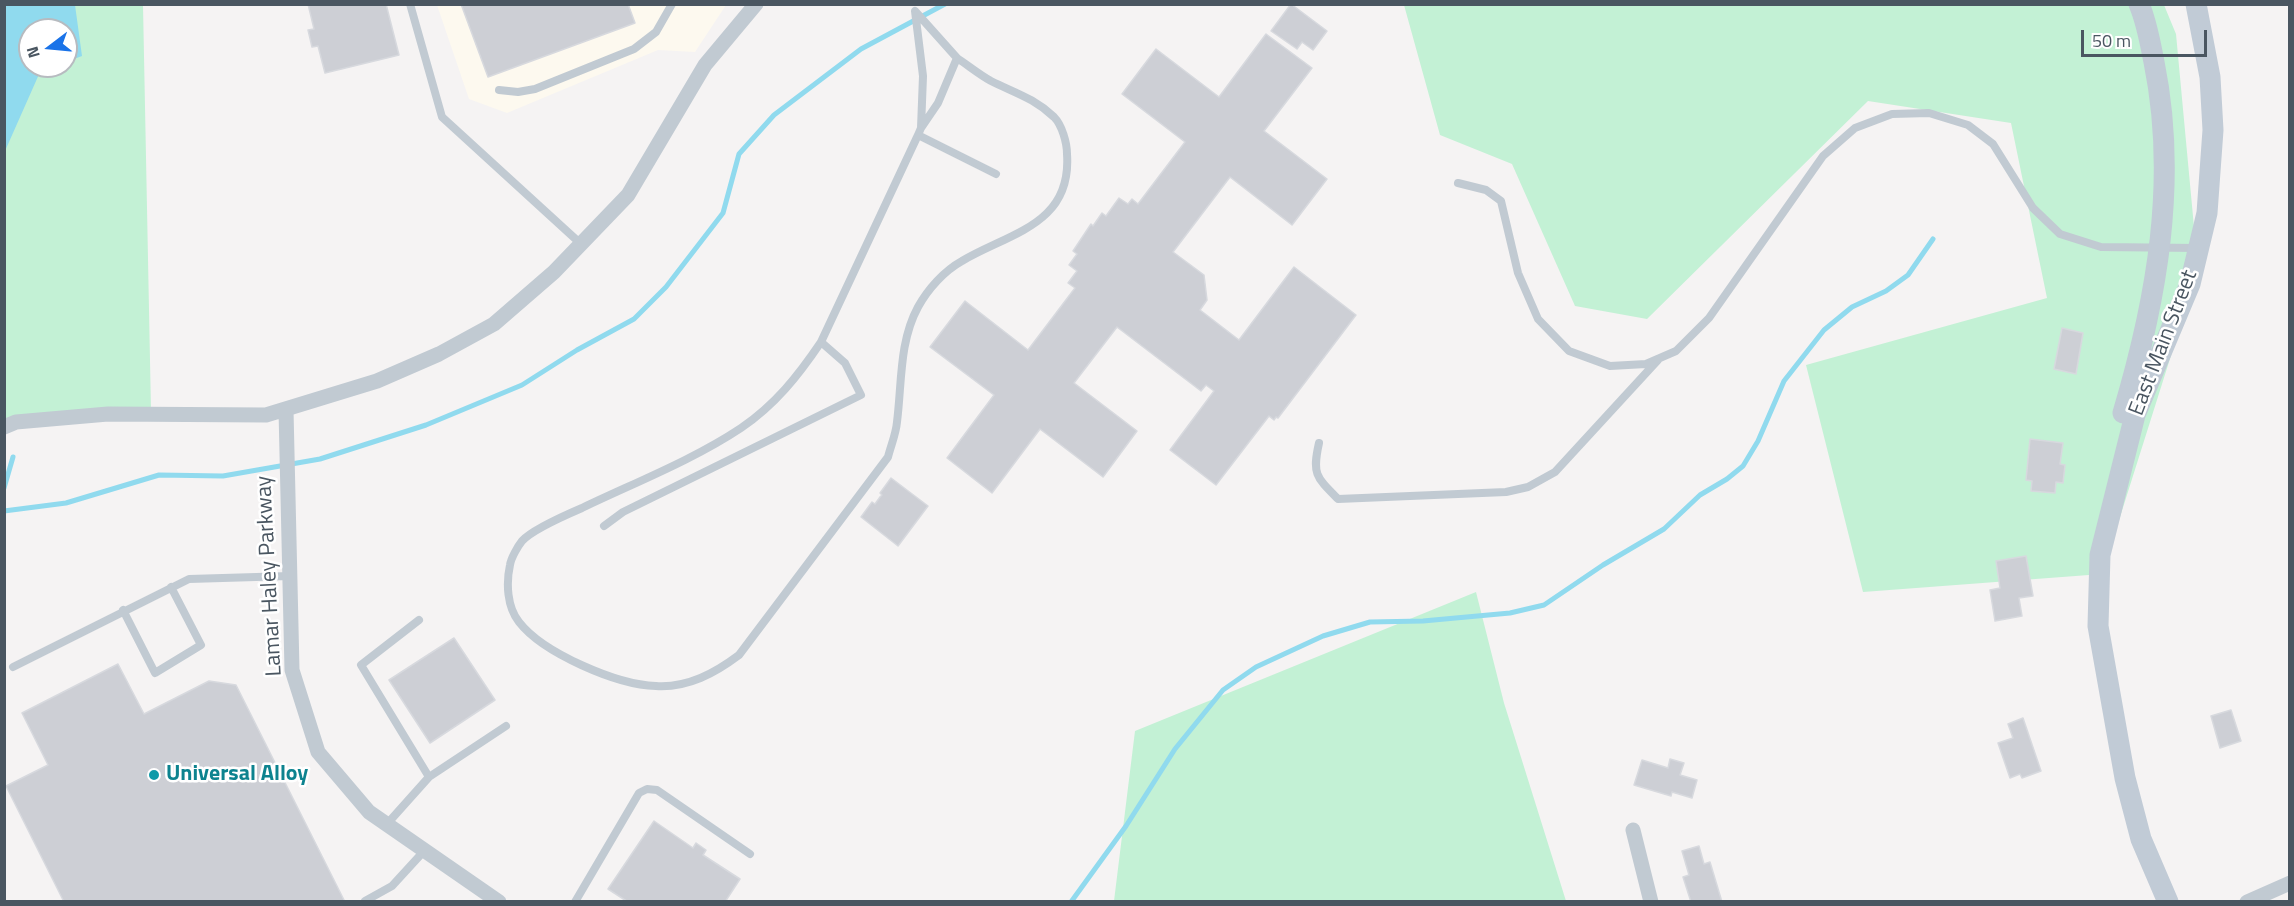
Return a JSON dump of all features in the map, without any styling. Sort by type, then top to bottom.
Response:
[{"type":"main road","name":"East Main Street","points":[[2104,537],[2111,456],[2140,355],[2154,287],[2165,156],[2160,93],[2145,18],[2139,4]]},
{"type":"main road","name":"East Main Street","points":[[2168,902],[2141,839],[2125,778],[2098,626],[2100,555],[2135,415],[2190,284],[2207,213],[2213,130],[2210,77],[2196,4]]},
{"type":"street","points":[[4,426],[16,422],[108,414],[266,415],[377,381],[439,354],[494,324],[554,272],[628,195],[705,65],[756,4]]},
{"type":"street","name":"Lamar Haley Parkway","points":[[285,410],[292,670],[318,752],[369,812],[499,902]]},
{"type":"street","points":[[1633,830],[1651,902]]},
{"type":"street","points":[[2247,902],[2289,883]]},
{"type":"lane","points":[[410,4],[441,117],[581,244]]},
{"type":"lane","points":[[499,90],[518,92],[535,88],[634,49],[656,32],[672,4]]},
{"type":"lane","points":[[913,8],[957,58],[990,80],[1031,98],[1056,119],[1067,144],[1069,173],[1060,195],[1045,217],[1017,234],[960,261],[936,282],[918,307],[904,346],[897,424],[888,457],[740,655],[717,672],[682,684],[656,686],[619,679],[582,666],[538,640],[518,621],[508,600],[510,564],[523,540],[560,518],[694,454],[740,429],[775,402],[797,378],[821,342],[920,131],[938,104],[957,58]]},
{"type":"lane","points":[[913,8],[923,76],[920,131]]},
{"type":"lane","points":[[1458,183],[1486,190],[1501,201],[1518,273],[1538,319],[1569,351],[1610,366],[1646,364],[1676,351],[1709,318],[1823,156],[1855,128],[1892,114],[1929,113],[1968,125],[1993,144],[2033,208],[2060,234],[2101,247],[2199,248]]},
{"type":"lane","points":[[920,131],[996,174]]},
{"type":"lane","points":[[604,526],[623,512],[861,395],[845,363],[821,342]]},
{"type":"lane","points":[[1319,443],[1314,464],[1320,481],[1338,500],[1506,492],[1528,487],[1555,472],[1660,358]]},
{"type":"lane","points":[[13,667],[189,579],[290,576]]},
{"type":"lane","points":[[123,610],[154,674],[201,645],[171,587]]},
{"type":"lane","points":[[419,620],[361,664],[429,777]]},
{"type":"lane","points":[[387,824],[429,777],[506,726]]},
{"type":"lane","points":[[575,901],[639,793],[647,789],[657,790],[750,854]]},
{"type":"lane","points":[[365,901],[392,886],[425,850]]},
{"type":"shaded area","points":[[437,5],[726,5],[695,52],[658,50],[507,113],[469,99]]},
{"type":"green space","points":[[5,5],[143,5],[151,411],[5,422]]},
{"type":"green space","points":[[1404,5],[2164,5],[2176,34],[2198,270],[2102,574],[1863,592],[1806,365],[2047,298],[2011,123],[1868,101],[1647,319],[1575,306],[1512,164],[1440,135]]},
{"type":"green space","points":[[1476,592],[1504,703],[1566,901],[1114,901],[1135,731]]},
{"type":"water","points":[[5,4],[75,5],[77,18],[18,18],[18,78],[37,78],[5,151]]},
{"type":"water","points":[[78,27],[82,56],[78,58]]},
{"type":"building","points":[[308,4],[386,4],[399,55],[325,73],[318,46],[312,47],[308,30],[314,29]]},
{"type":"building","points":[[461,4],[628,4],[635,23],[488,77]]},
{"type":"building","points":[[1291,4],[1327,31],[1313,50],[1302,42],[1297,49],[1271,31]]},
{"type":"building","points":[[1266,34],[1312,68],[1264,131],[1327,179],[1292,225],[1230,177],[1173,252],[1204,275],[1207,300],[1200,310],[1239,340],[1294,267],[1356,315],[1278,418],[1274,420],[1269,416],[1216,485],[1170,450],[1214,391],[1206,385],[1201,391],[1117,327],[1074,383],[1137,431],[1103,477],[1040,429],[992,493],[947,458],[994,395],[930,347],[965,301],[1028,350],[1075,288],[1068,283],[1077,271],[1069,265],[1077,254],[1073,251],[1091,224],[1093,226],[1102,213],[1106,216],[1119,198],[1128,204],[1132,199],[1138,204],[1185,142],[1122,94],[1156,49],[1219,97]]},
{"type":"building","points":[[2062,328],[2083,333],[2076,374],[2054,369]]},
{"type":"building","points":[[2030,439],[2063,443],[2060,464],[2065,465],[2063,483],[2056,482],[2055,493],[2031,491],[2032,481],[2026,480]]},
{"type":"building","points":[[891,478],[928,506],[898,546],[861,517],[872,502],[875,504],[882,495],[880,493]]},
{"type":"building","points":[[2026,556],[2033,596],[2019,598],[2022,616],[1995,621],[1990,590],[2000,588],[1996,561]]},
{"type":"building","points":[[454,638],[495,700],[430,743],[389,680]]},
{"type":"building","name":"Universal Alloy","points":[[118,664],[144,714],[209,681],[236,685],[345,902],[64,902],[6,786],[48,765],[22,713]]},
{"type":"building","points":[[2231,710],[2241,741],[2220,748],[2211,716]]},
{"type":"building","points":[[2023,718],[2041,771],[2022,778],[2020,774],[2010,778],[1998,743],[2013,738],[2008,724]]},
{"type":"building","points":[[1670,759],[1684,763],[1680,775],[1697,780],[1692,798],[1672,792],[1671,796],[1634,785],[1642,760],[1668,768]]},
{"type":"building","points":[[654,821],[693,848],[696,843],[706,850],[703,855],[740,879],[725,902],[628,902],[608,889]]},
{"type":"building","points":[[1699,846],[1704,864],[1710,862],[1722,902],[1691,902],[1683,877],[1689,875],[1682,851]]},
{"type":"waterway","points":[[4,511],[66,503],[159,475],[223,476],[320,459],[426,425],[522,385],[577,350],[634,319],[666,287],[723,213],[739,154],[774,115],[861,49],[945,4]]},
{"type":"waterway","points":[[1071,902],[1126,826],[1175,749],[1223,690],[1256,667],[1323,636],[1370,622],[1423,621],[1510,613],[1544,605],[1603,565],[1664,529],[1700,495],[1727,479],[1743,466],[1758,441],[1784,381],[1824,330],[1852,307],[1886,291],[1908,275],[1933,239]]},
{"type":"waterway","points":[[4,488],[13,457]]},
{"type":"place","name":"Universal Alloy","points":[[154,775]]}]
